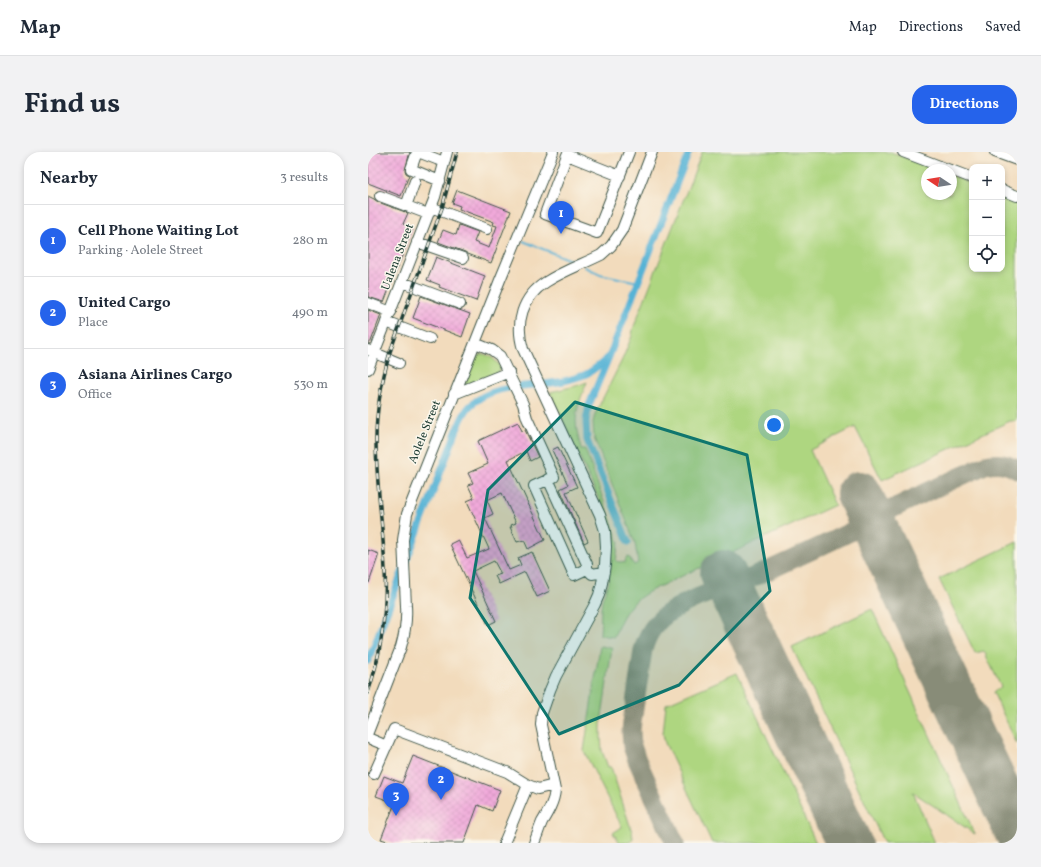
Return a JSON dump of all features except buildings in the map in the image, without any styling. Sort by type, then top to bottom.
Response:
[{"type":"street","points":[[440,181],[410,169],[418,152],[446,157]]},
{"type":"street","name":"Aolele Street","points":[[368,732],[403,640],[407,617],[403,549],[407,514],[454,394],[553,152]]},
{"type":"street","points":[[620,176],[567,155],[545,214],[597,233],[620,176],[629,152]]},
{"type":"street","points":[[534,843],[555,795],[542,732],[542,713],[556,676],[599,595],[604,572],[606,547],[603,523],[597,507],[524,349],[520,334],[520,320],[524,307],[532,294],[541,285],[553,277],[607,251],[619,236],[652,152]]},
{"type":"street","points":[[903,152],[935,164]]},
{"type":"street","points":[[995,152],[1017,160]]},
{"type":"street","name":"Ualena Street","points":[[368,369],[371,351],[386,322],[402,282],[440,181],[446,157]]},
{"type":"street","points":[[957,172],[969,177]]},
{"type":"street","points":[[406,206],[415,181]]},
{"type":"street","points":[[1005,191],[1017,196]]},
{"type":"street","points":[[380,196],[406,206],[429,211],[487,229]]},
{"type":"street","points":[[417,242],[463,258]]},
{"type":"street","points":[[402,282],[460,304]]},
{"type":"street","points":[[368,304],[390,312]]},
{"type":"street","points":[[386,322],[430,339]]},
{"type":"street","points":[[475,343],[497,353],[511,377],[523,404],[527,418],[554,477],[534,486],[574,575],[587,569]]},
{"type":"street","points":[[371,351],[399,363]]},
{"type":"street","points":[[454,394],[511,377]]},
{"type":"street","points":[[548,480],[587,564],[587,569],[592,574],[604,572]]},
{"type":"street","points":[[374,774],[394,729],[507,772],[528,785],[538,789],[554,785]]},
{"type":"street","points":[[368,738],[387,746]]},
{"type":"street","points":[[504,843],[528,785]]},
{"type":"street","points":[[542,843],[548,812]]},
{"type":"highlighted area","points":[[575,402],[747,455],[770,591],[679,685],[559,734],[470,598],[488,490]]},
{"type":"green space","points":[[702,152],[891,152],[922,164],[921,200],[957,200],[957,178],[969,183],[969,272],[1005,272],[1005,196],[1017,201],[1017,421],[1010,421],[882,480],[855,427],[810,450],[835,505],[652,590],[632,604],[620,621],[614,637],[600,635],[602,600],[611,567],[611,546],[608,525],[601,504],[550,392],[587,382],[576,416],[576,428],[581,449],[585,449],[619,543],[616,561],[625,563],[626,558],[629,557],[634,565],[638,563],[635,543],[594,438],[593,422],[595,414],[622,360],[632,336],[633,329]]},
{"type":"green space","points":[[480,354],[489,356],[495,360],[501,367],[499,372],[465,385],[464,384],[472,363]]},
{"type":"green space","points":[[1017,542],[1017,744],[993,692],[1001,687],[984,651],[975,653],[939,579]]},
{"type":"green space","points":[[872,609],[975,834],[913,792],[935,843],[884,843],[792,647]]},
{"type":"green space","points":[[600,646],[612,648],[601,723],[602,751],[608,767],[611,767],[632,832],[633,838],[630,843],[620,843],[613,833],[622,827],[584,751]]},
{"type":"green space","points":[[737,673],[816,843],[712,843],[665,743],[663,734],[666,704]]},
{"type":"waterway","points":[[628,542],[587,440],[586,421],[589,405],[689,152]]},
{"type":"waterway","points":[[523,241],[575,262]]},
{"type":"waterway","points":[[585,267],[600,274],[638,282]]},
{"type":"waterway","points":[[368,661],[458,427],[468,408],[478,399],[497,391],[519,386],[559,382],[587,374],[609,357]]},
{"type":"taxiway","points":[[675,843],[632,746],[632,722],[643,650],[647,639],[656,624],[681,605],[765,572],[850,532],[904,503],[985,465],[1002,464],[1017,470]]},
{"type":"runway","points":[[859,494],[1017,831]]},
{"type":"runway","points":[[723,573],[849,843]]},
{"type":"railway","points":[[368,693],[380,648],[385,601],[384,554],[376,455],[376,428],[380,395],[390,352],[442,208],[457,152]]},
{"type":"place","name":"Cell Phone Waiting Lot","points":[[561,234]]},
{"type":"place","name":"United Cargo","points":[[441,800]]},
{"type":"place","name":"Asiana Airlines Cargo","points":[[396,816]]}]
